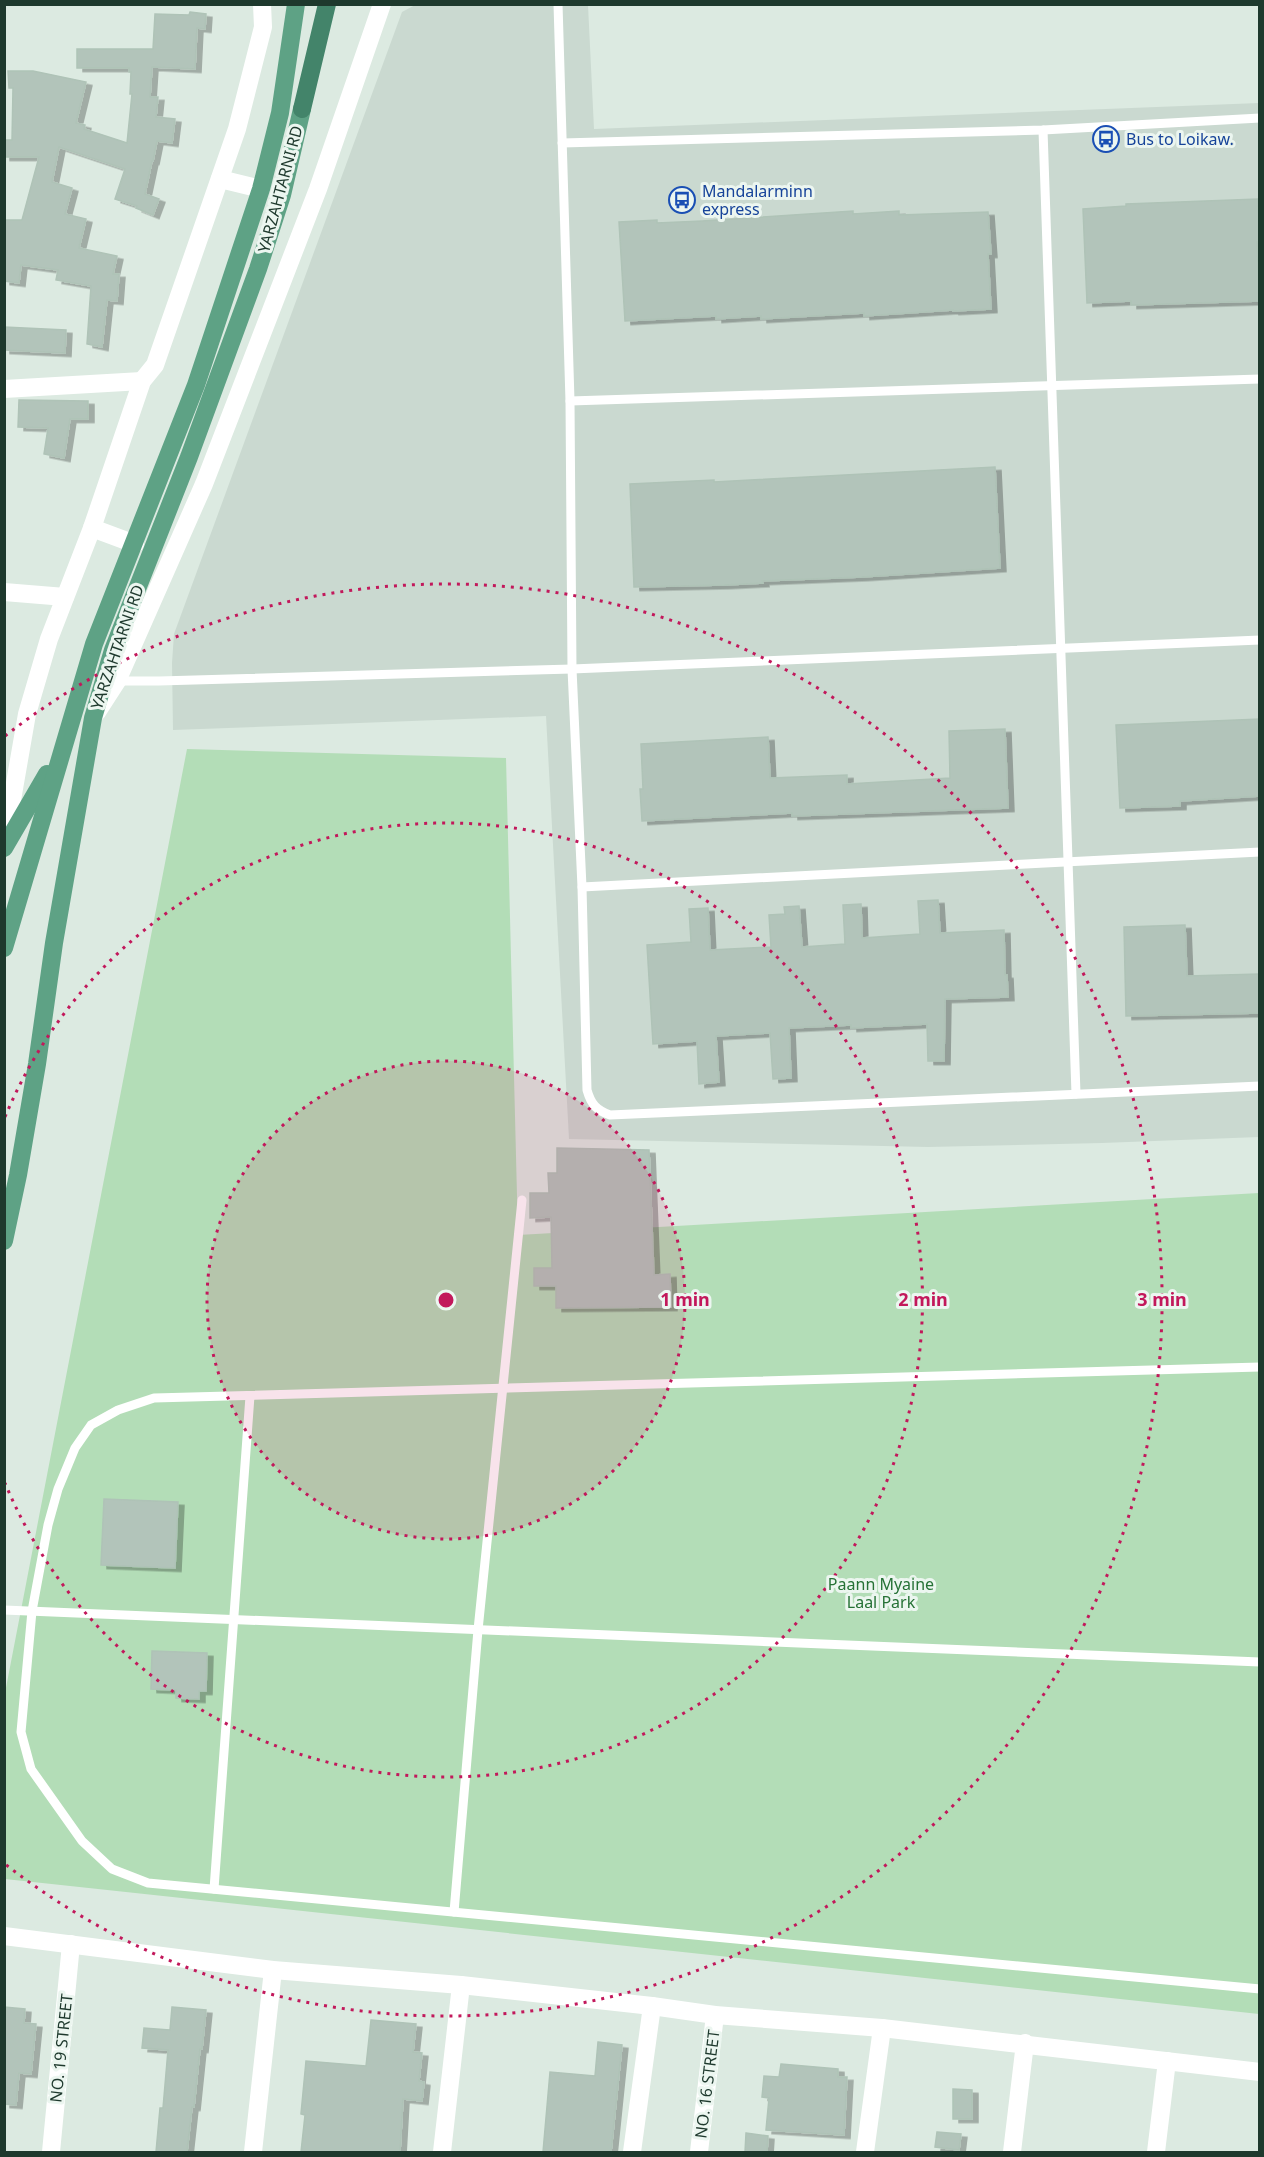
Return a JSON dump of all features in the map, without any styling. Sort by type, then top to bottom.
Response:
[{"type":"highway","points":[[302,109],[314,4]]},
{"type":"highway","points":[[302,109],[327,4]]},
{"type":"main road","name":"YARZAHTARNI RD","points":[[4,948],[60,752],[94,644],[196,386],[261,189],[280,113],[296,4]]},
{"type":"main road","name":"YARZAHTARNI RD","points":[[4,1240],[37,1064],[54,943],[93,718],[113,650],[189,457],[258,269],[282,195],[302,109]]},
{"type":"main road","points":[[4,847],[60,752],[93,718]]},
{"type":"street","points":[[4,847],[27,714],[49,639],[92,528],[142,381],[155,365],[237,129],[263,27],[262,4]]},
{"type":"street","points":[[93,718],[117,681],[204,484],[318,189],[382,4]]},
{"type":"street","points":[[220,179],[261,189]]},
{"type":"street","points":[[4,389],[142,381]]},
{"type":"street","points":[[92,528],[135,544]]},
{"type":"street","points":[[4,592],[65,597]]},
{"type":"street","points":[[4,1936],[273,1970],[461,1985],[715,2015],[882,2028],[1260,2072]]},
{"type":"street","name":"NO. 19 STREET","points":[[51,2152],[71,1944]]},
{"type":"street","points":[[253,2152],[273,1970]]},
{"type":"street","points":[[442,2152],[461,1985]]},
{"type":"street","points":[[632,2152],[652,2006]]},
{"type":"street","name":"NO. 16 STREET","points":[[699,2152],[715,2015]]},
{"type":"street","points":[[865,2152],[882,2028]]},
{"type":"street","points":[[1012,2152],[1025,2043]]},
{"type":"street","points":[[1156,2152],[1167,2061]]},
{"type":"lane","points":[[558,4],[570,400],[572,669],[582,887],[587,1090],[590,1102],[600,1111],[610,1114],[1260,1086]]},
{"type":"lane","points":[[562,144],[1042,130],[1260,118]]},
{"type":"lane","points":[[1042,130],[1053,385],[1076,1094]]},
{"type":"lane","points":[[570,400],[1260,379]]},
{"type":"lane","points":[[117,681],[572,669],[1260,640]]},
{"type":"lane","points":[[582,887],[1260,852]]},
{"type":"lane","points":[[454,1912],[478,1630],[522,1200]]},
{"type":"lane","points":[[1260,1367],[154,1398],[118,1410],[91,1425],[75,1448],[58,1489],[48,1525],[32,1611],[21,1732],[31,1769],[82,1841],[112,1869],[148,1883],[1260,1989]]},
{"type":"lane","points":[[214,1889],[250,1395]]},
{"type":"lane","points":[[4,1610],[1260,1662]]},
{"type":"shaded area","points":[[417,4],[588,5],[594,129],[1259,103],[1259,1137],[928,1147],[569,1139],[546,716],[173,730],[174,634],[402,12]]},
{"type":"green space","name":"Paann Myaine Laal Park","points":[[187,749],[506,758],[518,1235],[1259,1193],[1259,2014],[5,1879],[5,1693]]},
{"type":"building","points":[[190,12],[206,14],[205,29],[197,28],[195,69],[152,67],[150,97],[158,97],[156,117],[175,119],[172,143],[157,141],[152,161],[145,194],[159,199],[153,215],[136,208],[137,206],[115,199],[125,169],[59,147],[52,182],[72,188],[65,214],[86,219],[79,248],[117,256],[113,274],[119,274],[117,301],[107,300],[102,347],[87,344],[91,286],[56,280],[58,270],[21,265],[19,283],[4,281],[4,220],[22,220],[39,157],[4,157],[4,140],[12,140],[13,88],[9,88],[8,71],[33,71],[86,82],[76,123],[85,125],[84,129],[127,143],[132,94],[130,94],[131,72],[129,68],[77,68],[77,49],[153,49],[155,14],[189,15]]},
{"type":"building","points":[[1258,199],[1260,242],[1257,242],[1260,301],[1131,305],[1131,301],[1087,303],[1083,209],[1126,206],[1126,204]]},
{"type":"building","points":[[853,211],[853,214],[899,211],[899,215],[988,212],[991,309],[864,316],[864,313],[761,319],[761,316],[716,319],[716,316],[625,321],[619,222],[702,221]]},
{"type":"building","points":[[4,327],[66,330],[65,353],[4,350]]},
{"type":"building","points":[[19,400],[88,401],[88,419],[70,419],[64,458],[44,454],[48,428],[18,427]]},
{"type":"building","points":[[995,467],[1000,568],[725,585],[634,587],[630,484],[714,480],[714,482]]},
{"type":"building","points":[[1260,719],[1260,796],[1180,801],[1180,806],[1120,808],[1116,725]]},
{"type":"building","points":[[1005,729],[1008,808],[792,816],[792,813],[642,821],[641,744],[768,737],[770,778],[847,775],[847,784],[950,778],[949,731]]},
{"type":"building","points":[[938,900],[940,933],[1004,930],[1008,997],[945,999],[944,1061],[928,1061],[927,1024],[789,1028],[791,1078],[773,1079],[770,1033],[716,1036],[719,1082],[699,1084],[697,1041],[653,1044],[647,945],[691,942],[689,909],[708,908],[710,950],[771,947],[769,915],[785,914],[784,907],[799,906],[802,947],[845,944],[843,905],[861,904],[862,938],[920,934],[918,901]]},
{"type":"building","points":[[1185,925],[1187,976],[1259,974],[1260,1013],[1126,1016],[1124,927]]},
{"type":"building","points":[[557,1148],[649,1150],[654,1275],[670,1274],[671,1307],[556,1308],[556,1286],[534,1286],[534,1268],[552,1268],[551,1217],[530,1218],[530,1193],[549,1193],[548,1173],[557,1173]]},
{"type":"building","points":[[104,1499],[178,1502],[175,1568],[101,1565]]},
{"type":"building","points":[[152,1651],[207,1653],[206,1691],[199,1691],[199,1699],[176,1698],[176,1690],[151,1689]]},
{"type":"building","points":[[4,2007],[25,2009],[24,2023],[36,2024],[31,2074],[19,2073],[16,2105],[4,2104]]},
{"type":"building","points":[[172,2007],[206,2010],[202,2049],[200,2049],[187,2152],[156,2152],[160,2108],[163,2108],[168,2050],[142,2048],[144,2028],[170,2030]]},
{"type":"building","points":[[371,2020],[416,2024],[413,2052],[422,2053],[419,2081],[424,2082],[422,2101],[403,2099],[400,2152],[301,2152],[305,2115],[301,2114],[306,2061],[366,2066]]},
{"type":"building","points":[[598,2042],[622,2045],[611,2152],[543,2152],[550,2072],[595,2076]]},
{"type":"building","points":[[781,2064],[838,2069],[838,2077],[847,2077],[844,2135],[766,2130],[769,2098],[762,2097],[764,2076],[779,2077]]},
{"type":"building","points":[[953,2089],[972,2090],[972,2119],[953,2119]]},
{"type":"building","points":[[937,2132],[961,2134],[959,2150],[935,2147]]},
{"type":"building","points":[[746,2133],[768,2136],[767,2152],[745,2152]]},
{"type":"place","name":"Bus to Loikaw.","points":[[1106,139]]},
{"type":"place","name":"Mandalarminn express","points":[[682,200]]}]
